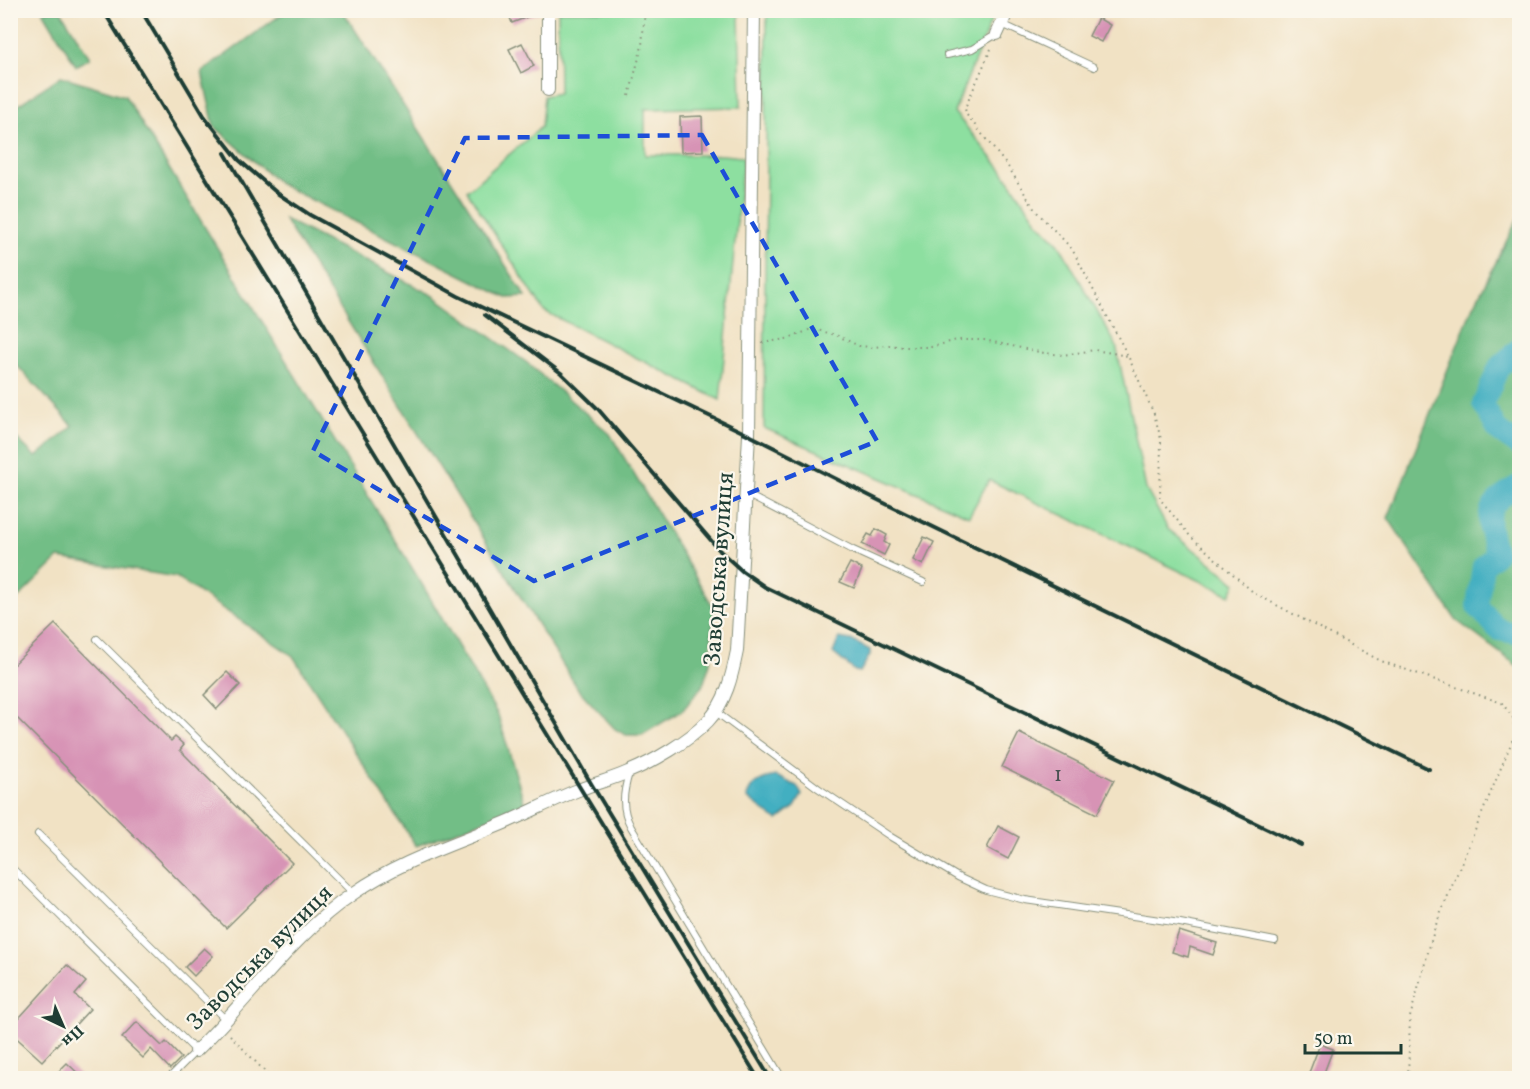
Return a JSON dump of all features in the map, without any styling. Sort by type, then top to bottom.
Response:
[{"type":"street","points":[[548,10],[548,90]]},
{"type":"street","name":"Заводська вулиця","points":[[196,1050],[224,1024],[324,916],[353,893],[413,860],[537,810],[581,789],[629,772],[690,737],[716,712],[727,691],[737,651],[746,494],[749,435],[754,10]]},
{"type":"street","points":[[1000,29],[1008,10]]},
{"type":"lane","points":[[947,55],[972,50],[1000,29],[1094,67]]},
{"type":"lane","points":[[746,494],[853,550],[923,582]]},
{"type":"lane","points":[[98,639],[353,893]]},
{"type":"lane","points":[[716,712],[818,788],[873,825],[958,877],[986,890],[1025,900],[1180,923],[1275,941]]},
{"type":"lane","points":[[629,772],[623,795],[623,807],[628,822],[782,1078]]},
{"type":"lane","points":[[38,834],[224,1024]]},
{"type":"lane","points":[[10,866],[196,1050],[170,1078]]},
{"type":"path","points":[[629,96],[642,46],[645,10]]},
{"type":"path","points":[[1000,29],[965,108],[966,114],[1009,168],[1035,210],[1072,249],[1128,356],[1154,414],[1161,438],[1160,499],[1190,536],[1254,593],[1381,661],[1502,703],[1513,718],[1515,734],[1435,927],[1410,1017],[1408,1078]]},
{"type":"path","points":[[750,344],[770,343],[791,338],[809,330],[817,330],[836,335],[859,346],[931,347],[957,340],[984,340],[1044,353],[1063,355],[1095,350],[1128,356]]},
{"type":"path","points":[[224,1024],[271,1078]]},
{"type":"highlighted area","points":[[702,135],[877,441],[534,581],[313,451],[465,138]]},
{"type":"green space","points":[[43,11],[61,11],[90,58],[76,66]]},
{"type":"green space","points":[[286,11],[343,11],[526,297],[507,298],[280,184],[214,126],[202,72]]},
{"type":"green space","points":[[558,11],[739,11],[741,107],[645,109],[645,155],[743,157],[720,400],[544,311],[467,191],[541,127],[544,96],[559,93]]},
{"type":"green space","points":[[767,11],[995,11],[954,112],[1002,170],[1037,221],[1059,244],[1116,345],[1146,489],[1168,529],[1236,583],[1230,595],[989,480],[969,516],[764,428]]},
{"type":"green space","points":[[61,76],[125,96],[423,586],[498,715],[525,805],[416,846],[293,656],[176,577],[59,558],[11,605],[11,433],[36,457],[73,426],[11,359],[11,110]]},
{"type":"green space","points":[[1519,216],[1519,667],[1456,620],[1388,518],[1470,314]]},
{"type":"green space","points":[[284,219],[434,296],[526,362],[610,434],[714,608],[710,663],[703,685],[683,710],[642,735],[626,735],[615,729],[578,689]]},
{"type":"water","points":[[839,638],[851,640],[870,650],[870,655],[860,672],[855,671],[833,653]]},
{"type":"water","points":[[776,776],[797,786],[802,795],[795,807],[778,820],[747,797],[751,788],[758,782]]},
{"type":"building","points":[[507,10],[540,10],[540,12],[512,23]]},
{"type":"building","points":[[1098,18],[1110,25],[1101,42],[1089,36]]},
{"type":"building","points":[[522,43],[534,66],[521,73],[509,49]]},
{"type":"building","points":[[702,116],[703,151],[681,152],[680,117]]},
{"type":"building","points":[[876,529],[887,535],[884,542],[889,545],[884,555],[862,544],[868,534],[872,536]]},
{"type":"building","points":[[924,537],[934,542],[923,565],[913,560]]},
{"type":"building","points":[[850,563],[862,569],[854,588],[840,582]]},
{"type":"building","points":[[55,624],[171,741],[175,737],[184,745],[180,750],[292,863],[226,928],[10,711],[10,668]]},
{"type":"building","points":[[227,672],[240,685],[217,709],[204,695]]},
{"type":"building","points":[[1019,733],[1114,780],[1097,814],[1002,767]]},
{"type":"building","points":[[998,826],[1019,837],[1008,859],[987,848]]},
{"type":"building","points":[[1179,931],[1217,943],[1213,955],[1190,947],[1188,957],[1172,952]]},
{"type":"building","points":[[204,948],[213,956],[194,976],[185,967]]},
{"type":"building","points":[[67,965],[86,982],[75,995],[90,1009],[42,1061],[10,1032],[10,1028]]},
{"type":"building","points":[[137,1022],[162,1046],[166,1042],[181,1058],[170,1069],[151,1049],[143,1058],[122,1038]]},
{"type":"building","points":[[1320,1044],[1333,1049],[1322,1078],[1307,1078]]},
{"type":"building","points":[[67,1063],[83,1078],[52,1078]]},
{"type":"waterway","points":[[1520,348],[1499,367],[1483,404],[1498,431],[1520,446]]},
{"type":"waterway","points":[[1520,485],[1499,499],[1490,513],[1490,530],[1496,554],[1483,566],[1477,606],[1499,630],[1520,634]]},
{"type":"railway","points":[[103,10],[758,1078]]},
{"type":"railway","points":[[141,10],[209,124]]},
{"type":"railway","points":[[205,117],[239,160],[277,193],[310,215],[458,296],[749,435],[1429,769]]},
{"type":"railway","points":[[225,153],[592,785],[770,1078]]},
{"type":"railway","points":[[485,315],[561,373],[598,409],[721,552],[765,587],[1301,845]]}]
